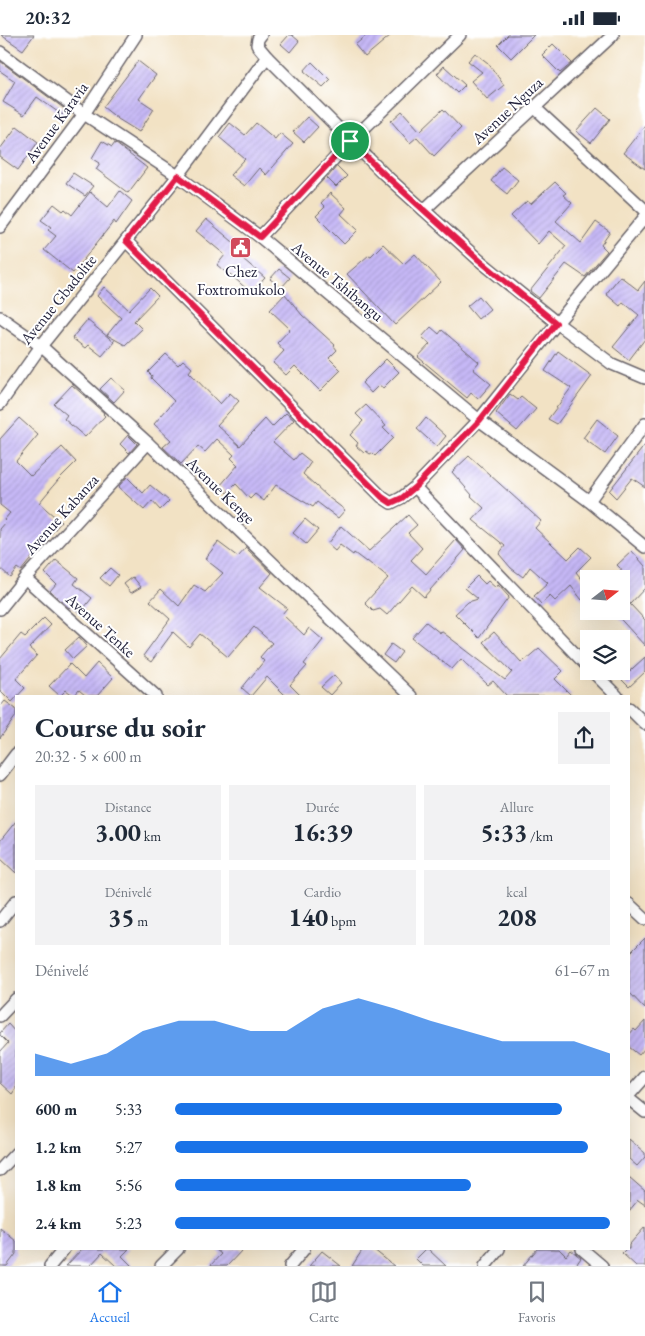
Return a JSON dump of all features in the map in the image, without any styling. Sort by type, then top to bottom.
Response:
[{"type":"street","name":"Avenue Karavia","points":[[0,227],[84,114],[136,35]]},
{"type":"street","points":[[262,35],[258,39],[257,45],[267,57],[350,141],[479,260],[556,323],[612,364],[645,378]]},
{"type":"street","points":[[260,237],[350,141],[460,35]]},
{"type":"street","name":"Avenue Nguza","points":[[424,210],[613,35]]},
{"type":"street","name":"Avenue Tshibangu","points":[[0,52],[84,114],[178,176],[260,237],[480,420],[589,501],[645,547]]},
{"type":"street","name":"Avenue Gbadolite","points":[[0,403],[41,346],[178,176],[267,57]]},
{"type":"street","points":[[534,107],[645,210]]},
{"type":"street","points":[[126,241],[382,497],[391,503],[402,498],[415,487],[480,420],[556,323],[645,217]]},
{"type":"street","name":"Avenue Kenge","points":[[0,317],[41,346],[148,443],[410,695]]},
{"type":"street","points":[[589,501],[645,424]]},
{"type":"street","name":"Avenue Kabanza","points":[[0,609],[25,578],[148,443]]},
{"type":"street","points":[[415,487],[580,659]]},
{"type":"street","name":"Avenue Tenke","points":[[25,578],[155,695]]},
{"type":"street","points":[[601,680],[616,695]]},
{"type":"street","points":[[630,709],[645,724]]},
{"type":"street","points":[[0,775],[15,755]]},
{"type":"street","points":[[0,921],[15,902]]},
{"type":"street","points":[[630,905],[645,919]]},
{"type":"street","points":[[0,1016],[15,1000]]},
{"type":"street","points":[[630,1096],[645,1077]]},
{"type":"street","points":[[630,1098],[645,1112]]},
{"type":"street","points":[[0,1170],[15,1154]]},
{"type":"street","points":[[50,1266],[63,1250]]},
{"type":"street","points":[[161,1266],[177,1250]]},
{"type":"street","points":[[290,1266],[303,1250]]},
{"type":"street","points":[[485,1266],[499,1250]]},
{"type":"street","points":[[583,1250],[602,1266]]},
{"type":"building","points":[[1,35],[34,35],[23,50]]},
{"type":"building","points":[[289,35],[292,35],[299,41],[290,52],[281,44]]},
{"type":"building","points":[[367,35],[391,35],[365,57],[355,45]]},
{"type":"building","points":[[508,35],[534,35],[511,58],[498,45]]},
{"type":"building","points":[[553,44],[572,63],[560,73],[542,55]]},
{"type":"building","points":[[475,53],[488,63],[504,85],[487,99],[471,81],[482,72],[468,61]]},
{"type":"building","points":[[0,61],[66,110],[62,115],[37,97],[24,115],[3,102],[15,81],[0,71]]},
{"type":"building","points":[[138,61],[156,75],[139,99],[154,109],[139,132],[103,107]]},
{"type":"building","points":[[312,62],[330,80],[323,87],[304,71]]},
{"type":"building","points":[[444,66],[465,85],[457,93],[437,74]]},
{"type":"building","points":[[597,108],[610,119],[591,143],[576,131]]},
{"type":"building","points":[[443,109],[461,128],[434,156],[417,137],[410,143],[391,121],[402,111],[420,131]]},
{"type":"building","points":[[307,117],[318,127],[304,142],[293,132]]},
{"type":"building","points":[[230,123],[245,135],[256,123],[275,139],[280,133],[293,144],[266,175],[259,168],[244,186],[230,175],[245,159],[219,137]]},
{"type":"building","points":[[645,125],[645,169],[623,153]]},
{"type":"building","points":[[17,126],[38,142],[18,170],[0,157],[0,149]]},
{"type":"building","points":[[102,141],[112,147],[115,143],[147,168],[128,193],[96,169],[100,163],[92,158]]},
{"type":"building","points":[[337,166],[347,176],[336,187],[327,178]]},
{"type":"building","points":[[502,167],[518,180],[507,194],[491,181]]},
{"type":"building","points":[[73,173],[93,186],[85,196],[66,183]]},
{"type":"building","points":[[555,182],[566,193],[563,195],[572,203],[556,221],[581,243],[596,222],[610,232],[601,245],[607,251],[585,277],[566,264],[539,298],[530,291],[566,246],[549,231],[538,244],[511,216],[527,201],[531,204]]},
{"type":"building","points":[[120,191],[132,201],[116,224],[114,221],[73,273],[44,250],[56,236],[48,230],[51,227],[41,220],[54,204],[72,215],[90,192],[108,207]]},
{"type":"building","points":[[330,193],[346,208],[341,214],[358,230],[344,244],[316,216],[325,207],[321,203]]},
{"type":"building","points":[[206,219],[239,247],[235,252],[265,278],[251,293],[217,265],[225,255],[196,231]]},
{"type":"building","points":[[383,244],[404,264],[415,254],[441,282],[395,325],[347,274],[369,255],[371,256]]},
{"type":"building","points":[[279,269],[290,278],[281,288],[270,279]]},
{"type":"building","points":[[620,276],[638,290],[645,281],[645,339],[629,360],[613,347],[639,315],[623,302],[620,306],[606,294]]},
{"type":"building","points":[[104,287],[129,310],[150,288],[158,296],[134,321],[142,329],[125,345],[107,335],[121,318],[97,296]]},
{"type":"building","points":[[285,294],[302,315],[335,345],[337,350],[329,358],[341,370],[320,391],[295,366],[286,375],[273,363],[284,351],[277,343],[290,329],[270,310]]},
{"type":"building","points":[[479,296],[490,309],[478,319],[467,306]]},
{"type":"building","points":[[87,320],[114,342],[102,356],[88,345],[85,348],[72,338]]},
{"type":"building","points":[[431,327],[439,334],[442,330],[479,362],[473,369],[491,384],[478,399],[471,393],[467,398],[418,357],[430,344],[422,337]]},
{"type":"building","points":[[558,351],[592,376],[557,424],[548,419],[571,388],[545,371]]},
{"type":"building","points":[[166,354],[178,365],[183,360],[192,368],[189,372],[220,404],[230,393],[239,401],[217,425],[240,446],[265,419],[272,427],[286,413],[294,420],[273,442],[294,460],[300,453],[311,462],[303,474],[345,510],[338,518],[317,502],[313,507],[276,485],[264,501],[255,494],[250,499],[236,484],[227,493],[220,486],[238,465],[231,458],[234,455],[217,439],[205,452],[198,446],[181,464],[163,447],[171,440],[154,424],[174,401],[151,378],[152,376],[148,372]]},
{"type":"building","points":[[386,359],[399,372],[383,388],[379,385],[371,393],[362,383]]},
{"type":"building","points":[[111,378],[125,390],[114,402],[100,389]]},
{"type":"building","points":[[72,385],[104,413],[105,416],[85,437],[64,419],[67,415],[54,404]]},
{"type":"building","points":[[510,394],[518,400],[521,397],[536,409],[517,431],[496,413]]},
{"type":"building","points":[[366,405],[386,426],[383,428],[393,438],[375,456],[366,451],[364,453],[356,446],[358,443],[350,435],[363,421],[356,414]]},
{"type":"building","points":[[19,418],[38,435],[16,461],[31,476],[62,447],[76,462],[39,503],[61,522],[21,571],[17,568],[10,577],[0,568],[0,529],[10,513],[0,505],[0,439]]},
{"type":"building","points":[[426,418],[446,436],[437,447],[417,429]]},
{"type":"building","points":[[597,419],[618,436],[605,454],[583,438]]},
{"type":"building","points":[[128,435],[137,444],[129,453],[120,444]]},
{"type":"building","points":[[645,445],[645,487],[632,478],[616,498],[609,491]]},
{"type":"building","points":[[469,456],[541,521],[535,528],[568,559],[580,547],[591,557],[576,572],[580,577],[580,597],[571,586],[555,601],[550,596],[541,604],[534,596],[548,583],[530,567],[523,577],[511,568],[499,554],[505,546],[473,520],[484,508],[471,496],[452,472]]},
{"type":"building","points":[[127,477],[143,493],[150,485],[169,501],[160,510],[152,501],[144,510],[118,487]]},
{"type":"building","points":[[408,515],[417,525],[408,533],[422,548],[411,560],[426,574],[456,540],[465,550],[424,597],[412,586],[387,615],[380,609],[373,611],[365,603],[388,578],[367,561],[354,553],[353,555],[340,545],[335,551],[327,544],[341,526],[369,551]]},
{"type":"building","points":[[305,519],[318,530],[306,544],[293,533]]},
{"type":"building","points":[[218,542],[238,557],[246,548],[272,573],[260,587],[287,608],[282,614],[304,635],[309,628],[323,640],[304,664],[307,666],[290,685],[300,695],[285,695],[267,677],[252,695],[242,688],[264,661],[260,657],[272,643],[254,627],[228,657],[200,634],[189,647],[173,632],[151,662],[143,656],[170,619],[150,601],[161,589],[179,606],[194,585],[205,592],[223,573],[205,559]]},
{"type":"building","points":[[632,551],[645,566],[645,588],[630,604],[630,570],[621,570],[617,565]]},
{"type":"building","points":[[56,560],[78,578],[74,584],[92,598],[80,613],[71,605],[69,608],[50,591],[56,584],[45,573]]},
{"type":"building","points":[[110,568],[118,575],[109,586],[100,578]]},
{"type":"building","points":[[477,576],[485,584],[488,581],[496,588],[498,585],[509,597],[479,638],[455,614],[468,602],[478,599],[465,588]]},
{"type":"building","points":[[133,577],[141,587],[131,593],[124,584]]},
{"type":"building","points":[[630,604],[645,620],[645,646],[621,620],[630,620]]},
{"type":"building","points":[[44,618],[51,625],[29,648],[37,655],[16,679],[25,688],[18,695],[15,695],[12,702],[0,690],[0,659],[21,634],[25,637]]},
{"type":"building","points":[[426,622],[440,633],[441,631],[505,680],[512,672],[483,642],[494,632],[521,662],[539,648],[563,671],[555,679],[571,695],[506,695],[493,681],[488,685],[461,659],[452,669],[412,638]]},
{"type":"building","points":[[79,637],[87,646],[73,659],[65,650]]},
{"type":"building","points":[[391,644],[402,652],[394,663],[383,655]]},
{"type":"building","points":[[645,657],[645,672],[629,687],[622,680],[630,680],[630,671]]},
{"type":"building","points":[[97,663],[113,678],[98,695],[85,695],[79,690],[73,695],[66,690],[59,695],[49,686],[70,664],[84,678]]},
{"type":"building","points":[[334,675],[341,683],[330,695],[321,687]]},
{"type":"building","points":[[5,701],[15,708],[15,717],[0,738],[0,707]]},
{"type":"building","points":[[15,822],[15,872],[0,858],[0,841]]},
{"type":"building","points":[[645,938],[645,1009],[630,993],[630,953]]},
{"type":"building","points":[[645,1021],[645,1048],[639,1055],[630,1048],[630,1034],[634,1029],[636,1031]]},
{"type":"building","points":[[8,1024],[15,1032],[15,1090],[12,1094],[0,1083],[0,1052],[8,1043],[0,1033]]},
{"type":"building","points":[[630,1140],[645,1153],[645,1157],[637,1166],[630,1160]]},
{"type":"building","points":[[630,1178],[645,1191],[645,1205],[638,1200],[630,1210]]},
{"type":"building","points":[[645,1227],[645,1266],[636,1266],[622,1253],[625,1250],[630,1250],[630,1244]]},
{"type":"building","points":[[0,1228],[15,1240],[16,1254],[7,1266],[0,1266]]},
{"type":"building","points":[[81,1250],[128,1250],[122,1256],[132,1266],[116,1266],[102,1253],[90,1266],[66,1266]]},
{"type":"building","points":[[216,1250],[242,1250],[227,1266],[210,1266],[221,1254]]},
{"type":"building","points":[[362,1250],[374,1250],[394,1266],[352,1266]]},
{"type":"building","points":[[425,1250],[429,1250],[446,1266],[423,1266],[416,1259]]},
{"type":"building","points":[[536,1250],[560,1250],[566,1256],[571,1250],[581,1258],[577,1266],[523,1266]]},
{"type":"building","points":[[322,1251],[341,1266],[309,1266]]},
{"type":"place","name":"Chez Foxtromukolo","points":[[241,247]]},
{"type":"route","points":[[350,141],[479,260],[556,323],[480,420],[415,487],[402,498],[391,503],[382,497],[126,241],[178,176],[260,237],[350,141]]}]
